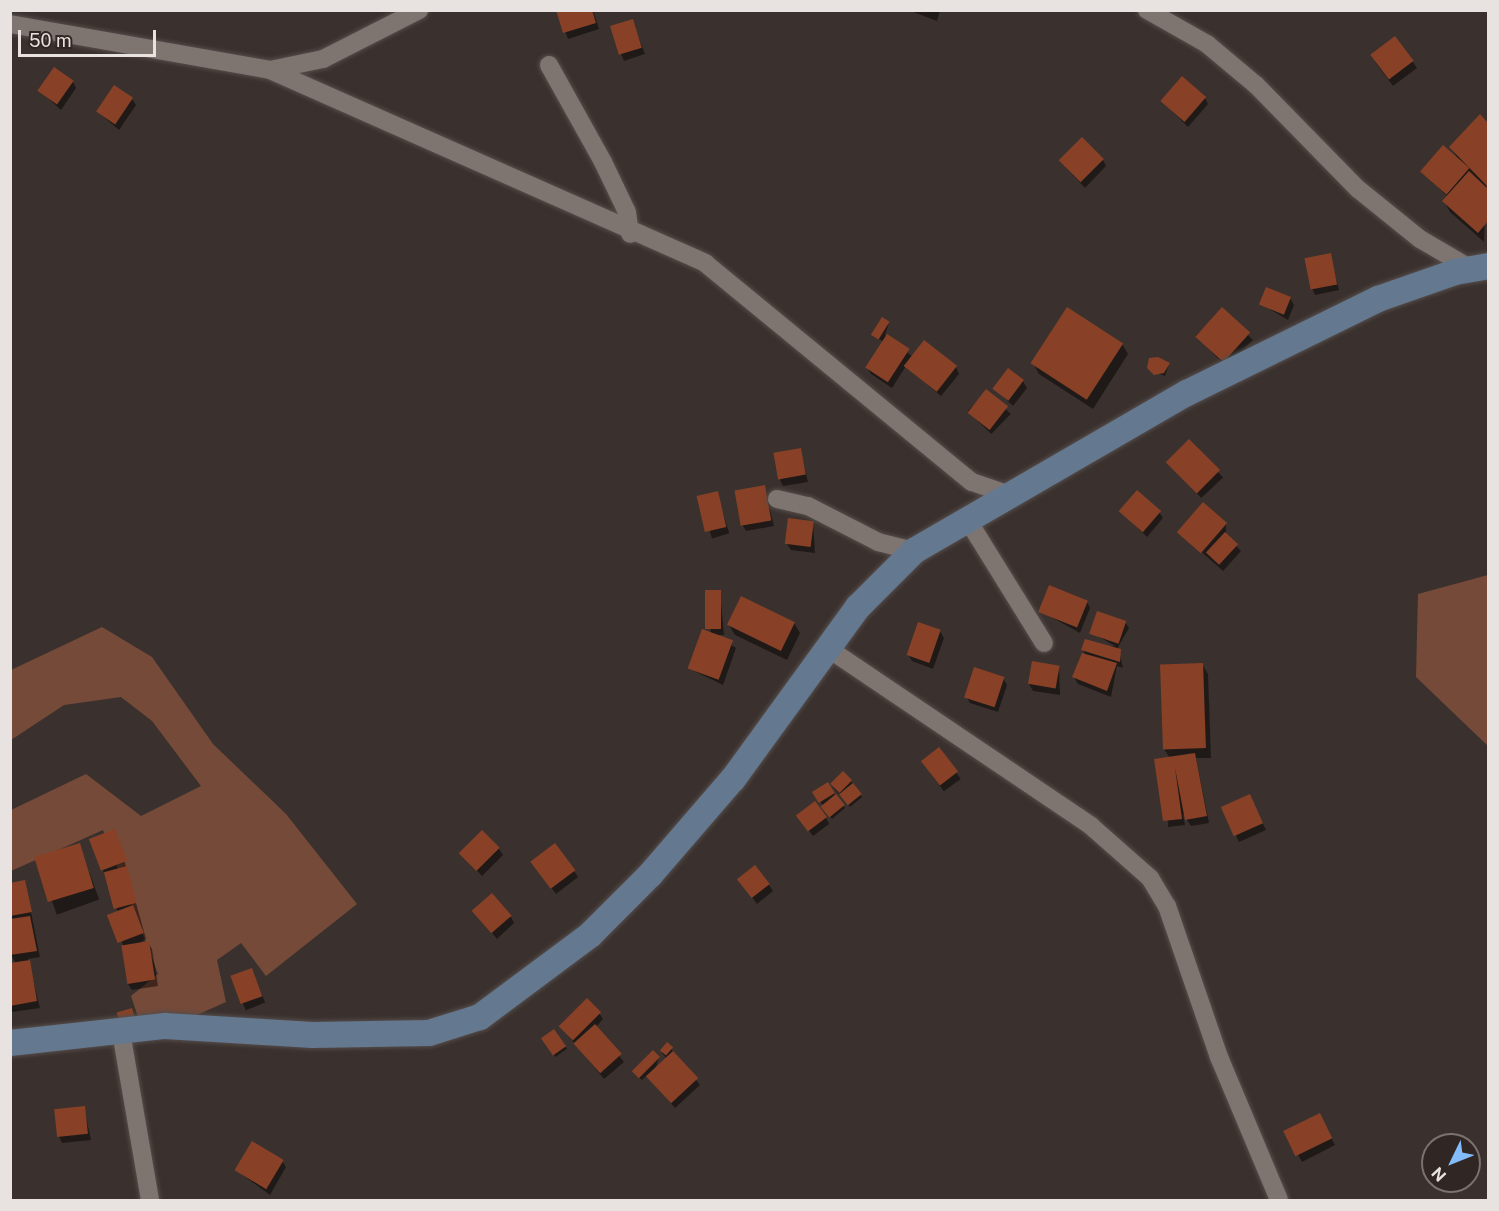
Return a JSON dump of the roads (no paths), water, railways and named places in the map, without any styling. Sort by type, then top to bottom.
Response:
[{"type":"street","points":[[270,70],[322,58],[399,16],[419,10]]},
{"type":"street","points":[[1147,10],[1207,44],[1256,85],[1358,189],[1420,239],[1467,266],[1488,266]]},
{"type":"street","points":[[10,24],[270,70],[630,234],[705,263],[972,482],[1007,494]]},
{"type":"street","points":[[549,65],[603,162],[627,212],[630,234]]},
{"type":"street","points":[[10,1043],[121,1032],[212,1027],[397,1035],[429,1033],[480,1017],[590,935],[650,875],[733,779],[863,601],[914,551],[1151,411],[1378,299],[1455,272],[1488,266]]},
{"type":"street","points":[[777,499],[808,506],[878,542],[914,551]]},
{"type":"street","points":[[967,519],[1044,644]]},
{"type":"street","points":[[829,648],[1091,826],[1150,878],[1167,906],[1219,1057],[1279,1200]]},
{"type":"street","points":[[121,1032],[150,1200]]}]
